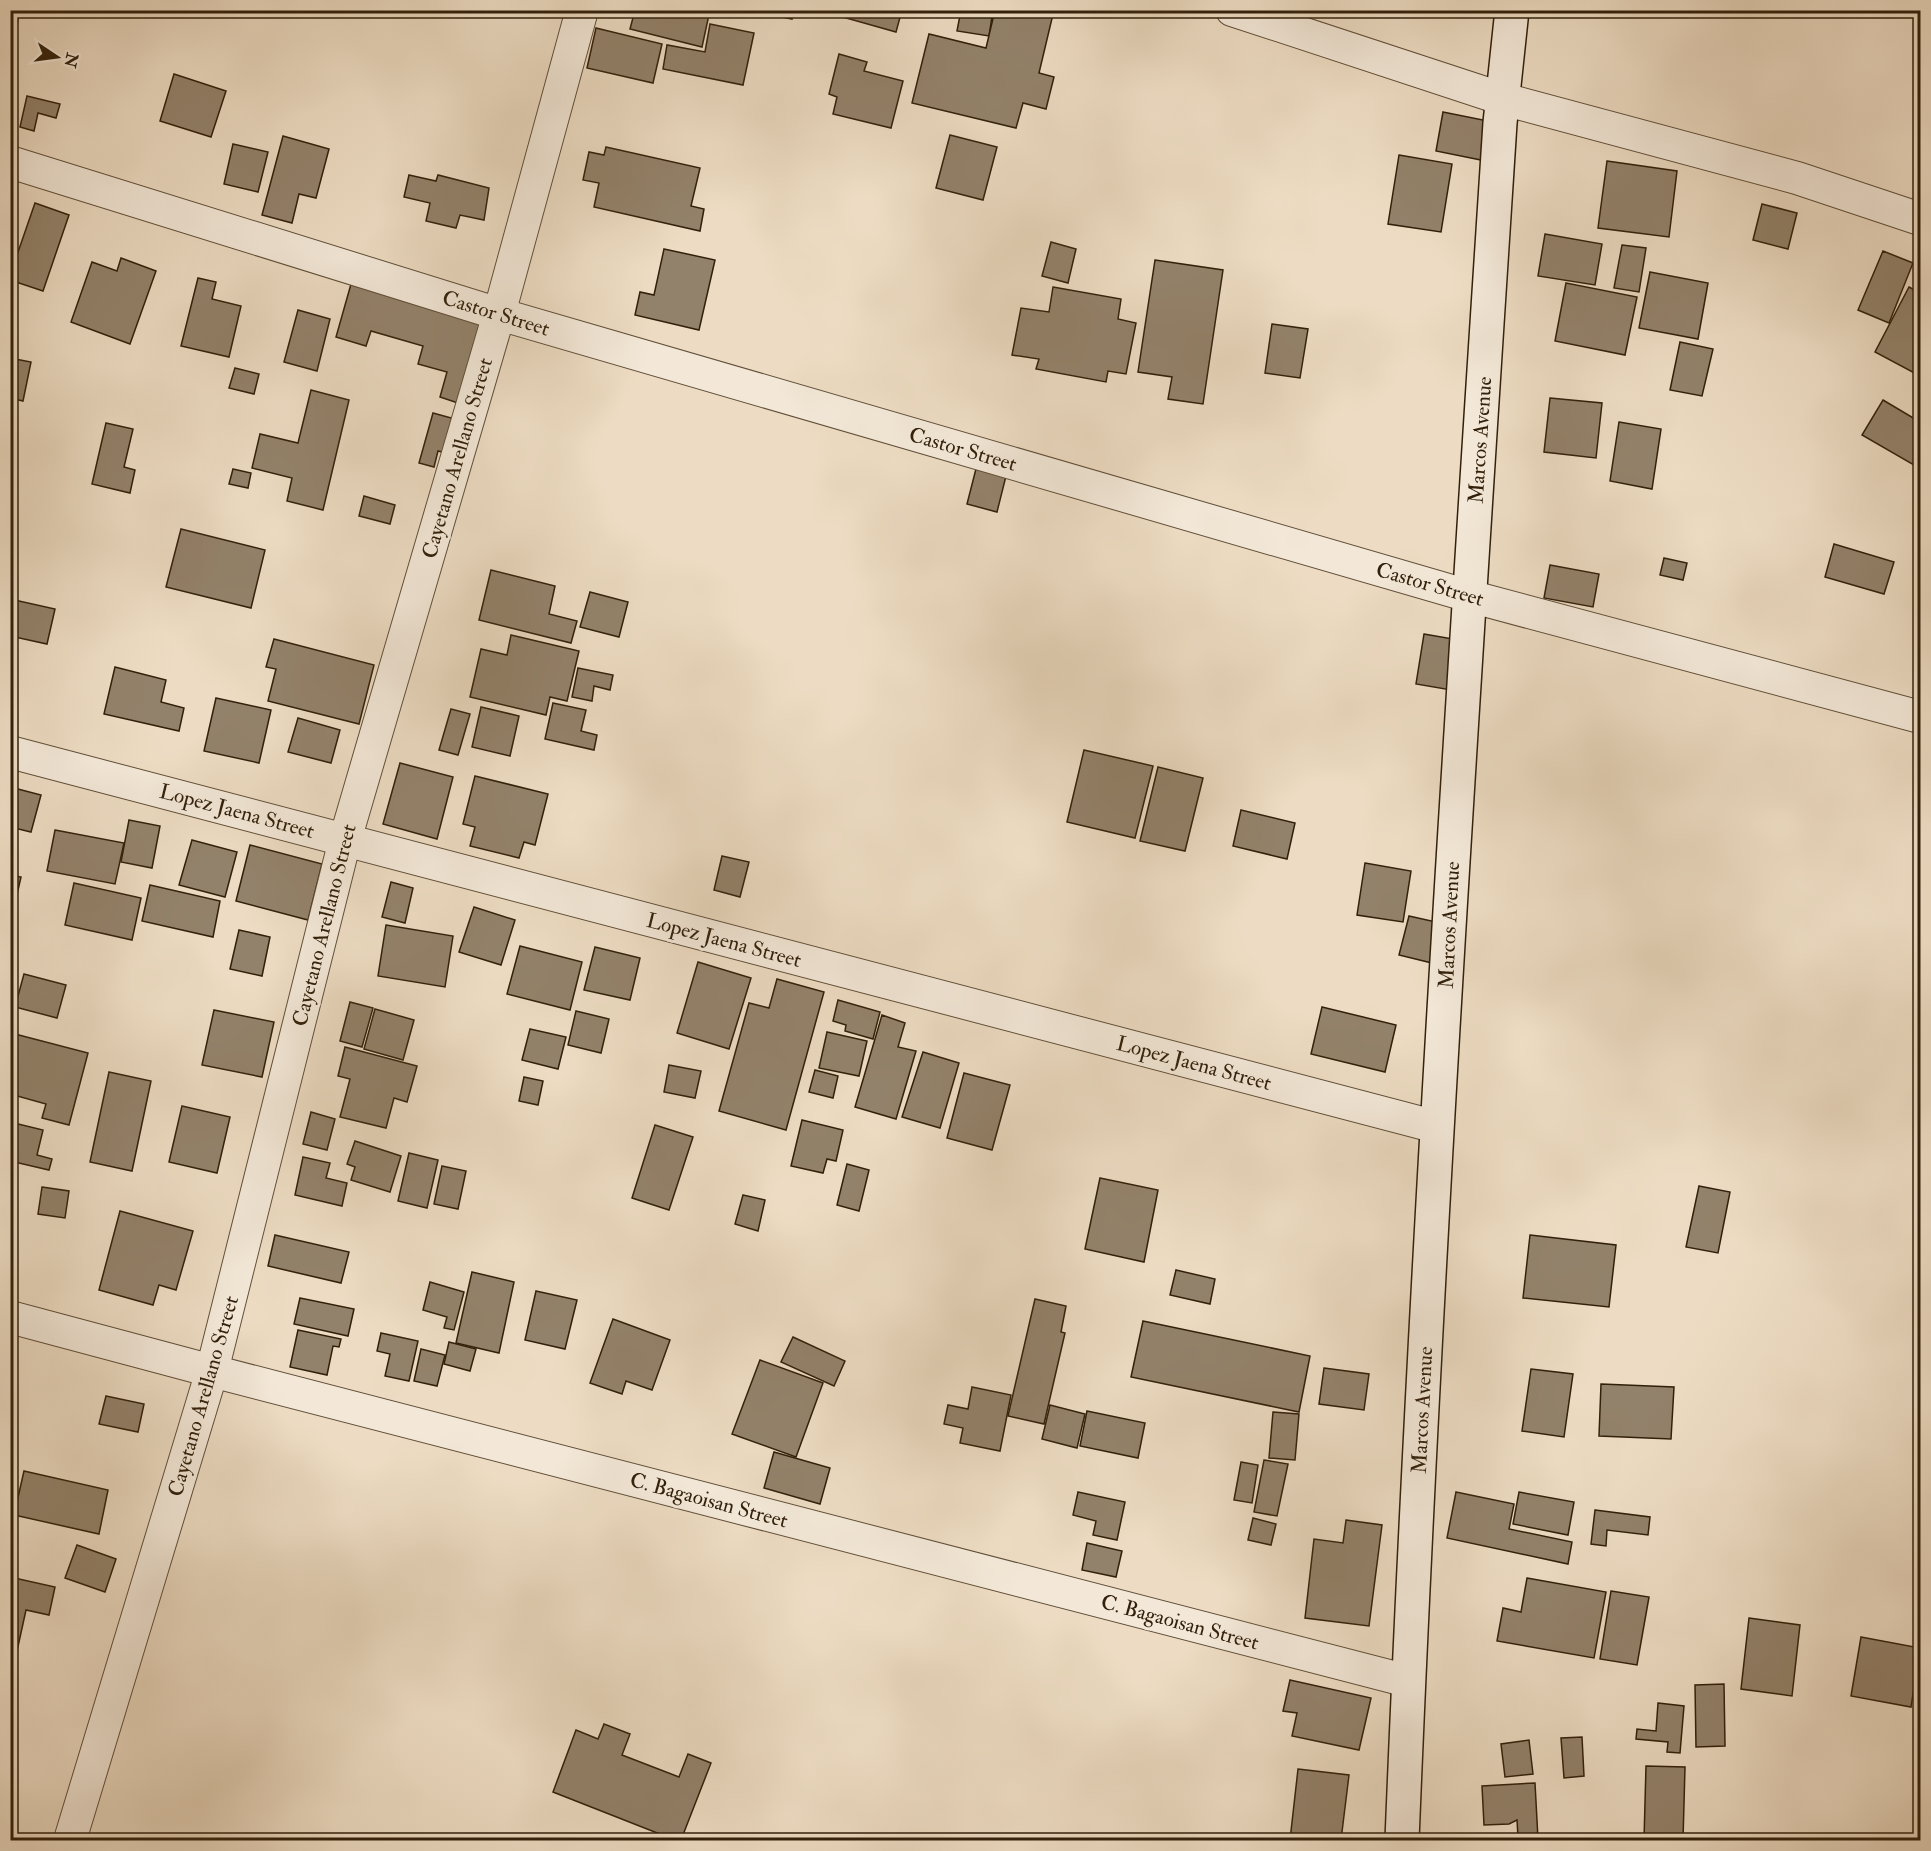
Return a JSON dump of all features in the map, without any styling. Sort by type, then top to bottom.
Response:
[{"type":"main road","name":"Marcos Avenue","points":[[1402,1840],[1408,1681],[1437,1127],[1469,596],[1503,99],[1512,10]]},
{"type":"street","name":"Cayetano Arellano Street","points":[[70,1840],[212,1371],[345,840],[499,314],[582,10]]},
{"type":"street","points":[[1232,10],[1503,99],[1797,178],[1920,219]]},
{"type":"street","name":"Castor Street","points":[[10,162],[499,314],[1469,596],[1920,717]]},
{"type":"street","name":"Lopez Jaena Street","points":[[10,752],[1437,1127]]},
{"type":"street","name":"C. Bagaoisan Street","points":[[10,1317],[1408,1681]]},
{"type":"building","points":[[635,10],[710,10],[702,47],[630,29]]},
{"type":"building","points":[[769,10],[794,10],[792,19],[768,14]]},
{"type":"building","points":[[833,10],[902,10],[896,32],[832,14]]},
{"type":"building","points":[[961,10],[993,10],[989,36],[957,31]]},
{"type":"building","points":[[995,10],[1054,10],[1039,73],[1054,77],[1046,109],[1023,103],[1016,128],[912,103],[929,34],[986,48]]},
{"type":"building","points":[[10,18],[18,20],[10,55]]},
{"type":"building","points":[[710,24],[754,33],[743,85],[663,69],[667,45],[705,52]]},
{"type":"building","points":[[596,28],[662,44],[653,83],[587,68]]},
{"type":"building","points":[[839,54],[867,62],[864,71],[903,81],[891,128],[833,114],[837,97],[829,94]]},
{"type":"building","points":[[174,74],[226,91],[211,137],[160,121]]},
{"type":"building","points":[[27,96],[60,104],[56,118],[38,113],[34,131],[20,127]]},
{"type":"building","points":[[1443,112],[1498,123],[1491,162],[1436,151]]},
{"type":"building","points":[[950,135],[997,147],[983,200],[936,188]]},
{"type":"building","points":[[283,136],[329,149],[316,198],[299,194],[292,223],[262,215]]},
{"type":"building","points":[[233,144],[268,152],[258,192],[224,184]]},
{"type":"building","points":[[606,147],[700,168],[691,206],[704,209],[700,231],[594,207],[599,183],[583,180],[589,152],[604,155]]},
{"type":"building","points":[[1399,155],[1452,164],[1441,232],[1388,224]]},
{"type":"building","points":[[1607,161],[1677,171],[1669,237],[1598,228]]},
{"type":"building","points":[[409,175],[436,181],[438,175],[489,188],[484,220],[460,215],[456,228],[426,221],[430,203],[404,197]]},
{"type":"building","points":[[35,203],[69,215],[43,291],[10,280],[10,253],[17,255]]},
{"type":"building","points":[[1762,204],[1797,213],[1788,249],[1753,240]]},
{"type":"building","points":[[1545,234],[1602,244],[1595,285],[1538,276]]},
{"type":"building","points":[[1051,242],[1076,249],[1068,283],[1042,276]]},
{"type":"building","points":[[1622,245],[1646,248],[1639,292],[1614,288]]},
{"type":"building","points":[[664,249],[715,260],[699,330],[635,315],[640,292],[654,295]]},
{"type":"building","points":[[1883,251],[1913,263],[1889,323],[1858,310]]},
{"type":"building","points":[[121,258],[156,271],[130,344],[71,322],[92,262],[117,271]]},
{"type":"building","points":[[1155,260],[1223,270],[1203,404],[1168,399],[1172,377],[1138,372]]},
{"type":"building","points":[[1650,272],[1708,283],[1698,339],[1639,328]]},
{"type":"building","points":[[353,277],[484,315],[458,403],[440,397],[447,372],[418,364],[423,346],[371,331],[366,346],[336,337]]},
{"type":"building","points":[[198,278],[216,282],[212,299],[241,306],[229,357],[181,346]]},
{"type":"building","points":[[1566,283],[1637,297],[1625,355],[1555,341]]},
{"type":"building","points":[[1053,287],[1121,299],[1118,319],[1136,323],[1126,374],[1108,371],[1106,382],[1036,369],[1039,359],[1012,355],[1021,308],[1049,312]]},
{"type":"building","points":[[1909,287],[1920,293],[1920,376],[1875,352]]},
{"type":"building","points":[[298,310],[330,319],[317,371],[284,362]]},
{"type":"building","points":[[1272,324],[1308,329],[1300,378],[1265,373]]},
{"type":"building","points":[[1680,342],[1713,349],[1702,396],[1670,390]]},
{"type":"building","points":[[10,358],[31,362],[23,401],[10,398]]},
{"type":"building","points":[[235,368],[259,374],[254,394],[229,388]]},
{"type":"building","points":[[311,390],[349,400],[323,510],[287,501],[292,478],[252,468],[260,434],[298,443]]},
{"type":"building","points":[[1550,398],[1602,403],[1596,458],[1544,452]]},
{"type":"building","points":[[1883,400],[1920,422],[1919,468],[1862,435]]},
{"type":"building","points":[[433,413],[455,419],[446,453],[438,451],[434,467],[419,463]]},
{"type":"building","points":[[1619,422],[1661,429],[1652,489],[1610,481]]},
{"type":"building","points":[[106,423],[133,429],[124,467],[135,470],[130,493],[92,484]]},
{"type":"building","points":[[978,461],[1008,468],[997,512],[967,504]]},
{"type":"building","points":[[233,469],[251,473],[248,488],[229,484]]},
{"type":"building","points":[[364,496],[395,505],[390,524],[359,516]]},
{"type":"building","points":[[181,529],[265,550],[251,608],[166,587]]},
{"type":"building","points":[[1834,544],[1894,562],[1884,594],[1825,577]]},
{"type":"building","points":[[1664,558],[1687,563],[1683,580],[1660,575]]},
{"type":"building","points":[[1550,565],[1599,574],[1593,607],[1544,598]]},
{"type":"building","points":[[491,570],[555,586],[549,614],[577,621],[571,643],[479,620]]},
{"type":"building","points":[[590,592],[628,602],[619,637],[580,627]]},
{"type":"building","points":[[10,599],[55,609],[47,644],[10,636]]},
{"type":"building","points":[[1424,634],[1459,640],[1451,690],[1416,684]]},
{"type":"building","points":[[511,635],[579,651],[567,701],[550,697],[546,715],[470,697],[481,649],[507,655]]},
{"type":"building","points":[[274,639],[374,665],[359,724],[268,701],[276,669],[266,667]]},
{"type":"building","points":[[115,667],[166,680],[161,702],[184,708],[179,731],[104,714]]},
{"type":"building","points":[[578,668],[613,675],[610,690],[594,686],[592,701],[572,697]]},
{"type":"building","points":[[216,698],[271,710],[259,763],[204,751]]},
{"type":"building","points":[[553,703],[586,710],[581,731],[597,735],[594,750],[545,739]]},
{"type":"building","points":[[481,707],[519,716],[510,756],[472,747]]},
{"type":"building","points":[[451,709],[470,714],[458,755],[439,750]]},
{"type":"building","points":[[298,718],[340,730],[331,763],[288,752]]},
{"type":"building","points":[[1084,750],[1153,766],[1135,838],[1067,822]]},
{"type":"building","points":[[400,763],[453,777],[437,839],[383,824]]},
{"type":"building","points":[[1158,767],[1203,778],[1185,851],[1140,841]]},
{"type":"building","points":[[475,776],[548,794],[535,845],[524,842],[519,858],[470,846],[475,827],[463,824]]},
{"type":"building","points":[[14,788],[41,795],[31,832],[10,827],[10,803]]},
{"type":"building","points":[[1241,810],[1295,823],[1287,859],[1233,846]]},
{"type":"building","points":[[129,820],[160,826],[152,868],[121,862]]},
{"type":"building","points":[[55,830],[124,843],[115,884],[47,871]]},
{"type":"building","points":[[192,840],[237,852],[225,897],[179,885]]},
{"type":"building","points":[[250,845],[322,864],[308,920],[236,901]]},
{"type":"building","points":[[722,856],[749,862],[740,897],[714,890]]},
{"type":"building","points":[[1365,863],[1411,871],[1403,922],[1357,915]]},
{"type":"building","points":[[10,875],[21,877],[13,912],[10,911]]},
{"type":"building","points":[[391,882],[413,888],[405,923],[382,917]]},
{"type":"building","points":[[74,883],[141,898],[132,940],[65,925]]},
{"type":"building","points":[[150,885],[220,901],[213,937],[142,921]]},
{"type":"building","points":[[474,907],[515,920],[501,965],[459,952]]},
{"type":"building","points":[[1409,916],[1445,924],[1436,964],[1399,955]]},
{"type":"building","points":[[386,925],[453,936],[445,987],[378,976]]},
{"type":"building","points":[[239,930],[270,937],[262,976],[230,969]]},
{"type":"building","points":[[520,946],[582,962],[570,1010],[507,994]]},
{"type":"building","points":[[595,947],[640,958],[630,1000],[584,990]]},
{"type":"building","points":[[698,962],[751,978],[729,1049],[677,1033]]},
{"type":"building","points":[[24,974],[66,985],[57,1018],[15,1007]]},
{"type":"building","points":[[777,979],[824,992],[786,1130],[719,1111],[749,1003],[769,1008]]},
{"type":"building","points":[[838,1000],[880,1012],[873,1039],[845,1031],[846,1025],[833,1021]]},
{"type":"building","points":[[350,1002],[373,1008],[362,1047],[340,1041]]},
{"type":"building","points":[[1322,1007],[1396,1025],[1385,1072],[1311,1054]]},
{"type":"building","points":[[375,1009],[414,1020],[403,1060],[364,1049]]},
{"type":"building","points":[[214,1010],[274,1022],[262,1077],[202,1065]]},
{"type":"building","points":[[576,1011],[609,1019],[601,1053],[568,1045]]},
{"type":"building","points":[[882,1015],[905,1023],[898,1047],[916,1051],[896,1119],[855,1107]]},
{"type":"building","points":[[530,1029],[566,1037],[558,1069],[522,1060]]},
{"type":"building","points":[[827,1032],[867,1041],[859,1076],[819,1068]]},
{"type":"building","points":[[15,1034],[88,1053],[69,1125],[42,1118],[46,1104],[10,1094],[10,1051]]},
{"type":"building","points":[[345,1047],[417,1066],[407,1102],[394,1098],[386,1128],[340,1117],[350,1079],[338,1076]]},
{"type":"building","points":[[923,1052],[959,1063],[940,1128],[902,1117]]},
{"type":"building","points":[[669,1065],[701,1071],[695,1098],[664,1092]]},
{"type":"building","points":[[815,1070],[838,1076],[833,1098],[809,1092]]},
{"type":"building","points":[[109,1072],[151,1081],[132,1171],[90,1162]]},
{"type":"building","points":[[964,1073],[1010,1085],[992,1150],[947,1138]]},
{"type":"building","points":[[524,1077],[543,1081],[538,1105],[519,1101]]},
{"type":"building","points":[[182,1106],[230,1117],[217,1173],[169,1162]]},
{"type":"building","points":[[311,1112],[335,1119],[327,1150],[303,1144]]},
{"type":"building","points":[[802,1120],[843,1130],[836,1161],[827,1159],[823,1173],[791,1166]]},
{"type":"building","points":[[14,1123],[43,1130],[37,1155],[52,1159],[49,1170],[10,1161],[10,1140]]},
{"type":"building","points":[[655,1125],[693,1137],[669,1210],[632,1198]]},
{"type":"building","points":[[355,1141],[401,1156],[390,1192],[351,1180],[355,1167],[347,1164]]},
{"type":"building","points":[[409,1153],[438,1160],[427,1208],[398,1201]]},
{"type":"building","points":[[303,1157],[330,1163],[326,1178],[347,1183],[342,1206],[295,1195]]},
{"type":"building","points":[[847,1164],[869,1170],[859,1211],[837,1205]]},
{"type":"building","points":[[442,1166],[466,1171],[458,1209],[434,1204]]},
{"type":"building","points":[[1100,1178],[1158,1190],[1144,1262],[1085,1249]]},
{"type":"building","points":[[1699,1186],[1730,1192],[1718,1253],[1686,1247]]},
{"type":"building","points":[[42,1187],[69,1191],[65,1218],[38,1214]]},
{"type":"building","points":[[743,1195],[765,1200],[758,1231],[735,1224]]},
{"type":"building","points":[[120,1211],[193,1231],[176,1290],[159,1285],[153,1305],[99,1290]]},
{"type":"building","points":[[275,1235],[349,1252],[341,1283],[268,1266]]},
{"type":"building","points":[[1530,1235],[1616,1245],[1609,1307],[1523,1298]]},
{"type":"building","points":[[1176,1270],[1215,1279],[1210,1304],[1170,1295]]},
{"type":"building","points":[[472,1272],[514,1282],[499,1353],[456,1343]]},
{"type":"building","points":[[430,1282],[464,1292],[454,1330],[444,1328],[447,1317],[423,1310]]},
{"type":"building","points":[[536,1291],[577,1300],[565,1349],[525,1340]]},
{"type":"building","points":[[300,1298],[354,1309],[348,1336],[294,1324]]},
{"type":"building","points":[[1035,1299],[1066,1306],[1061,1332],[1065,1333],[1044,1424],[1008,1416]]},
{"type":"building","points":[[613,1319],[670,1340],[652,1390],[626,1381],[622,1394],[590,1383]]},
{"type":"building","points":[[1143,1321],[1310,1356],[1299,1412],[1131,1377]]},
{"type":"building","points":[[298,1330],[341,1339],[339,1347],[333,1346],[327,1375],[290,1367]]},
{"type":"building","points":[[381,1333],[418,1341],[409,1381],[385,1376],[390,1354],[377,1351]]},
{"type":"building","points":[[793,1337],[845,1361],[834,1386],[781,1362]]},
{"type":"building","points":[[449,1342],[476,1349],[470,1371],[444,1364]]},
{"type":"building","points":[[421,1349],[445,1355],[437,1386],[414,1381]]},
{"type":"building","points":[[760,1360],[823,1383],[796,1457],[732,1434]]},
{"type":"building","points":[[1324,1368],[1369,1374],[1364,1410],[1319,1404]]},
{"type":"building","points":[[1531,1369],[1573,1374],[1564,1437],[1522,1431]]},
{"type":"building","points":[[1601,1384],[1674,1387],[1671,1439],[1599,1436]]},
{"type":"building","points":[[972,1387],[1011,1395],[1000,1451],[960,1443],[963,1428],[944,1424],[948,1405],[968,1409]]},
{"type":"building","points":[[106,1396],[144,1404],[138,1432],[99,1424]]},
{"type":"building","points":[[1050,1405],[1085,1414],[1077,1448],[1042,1439]]},
{"type":"building","points":[[1087,1411],[1145,1423],[1138,1458],[1080,1446]]},
{"type":"building","points":[[1273,1412],[1299,1414],[1295,1460],[1269,1458]]},
{"type":"building","points":[[774,1452],[830,1468],[820,1504],[764,1488]]},
{"type":"building","points":[[1264,1460],[1288,1464],[1277,1516],[1254,1512]]},
{"type":"building","points":[[1241,1462],[1258,1465],[1252,1503],[1234,1500]]},
{"type":"building","points":[[24,1471],[108,1490],[99,1534],[14,1515]]},
{"type":"building","points":[[1078,1492],[1125,1502],[1117,1540],[1093,1535],[1096,1521],[1073,1515]]},
{"type":"building","points":[[1456,1492],[1514,1504],[1509,1529],[1572,1542],[1568,1564],[1447,1538]]},
{"type":"building","points":[[1519,1492],[1574,1502],[1568,1535],[1513,1524]]},
{"type":"building","points":[[1595,1510],[1650,1517],[1648,1535],[1607,1530],[1606,1546],[1591,1544]]},
{"type":"building","points":[[1253,1518],[1276,1524],[1271,1545],[1248,1540]]},
{"type":"building","points":[[1346,1520],[1382,1525],[1369,1626],[1305,1618],[1314,1539],[1343,1543]]},
{"type":"building","points":[[1087,1543],[1122,1551],[1116,1577],[1082,1570]]},
{"type":"building","points":[[77,1545],[116,1559],[105,1592],[65,1578]]},
{"type":"building","points":[[10,1577],[55,1587],[49,1615],[26,1610],[10,1683]]},
{"type":"building","points":[[1527,1578],[1606,1592],[1594,1658],[1497,1641],[1503,1608],[1521,1612]]},
{"type":"building","points":[[1611,1591],[1649,1597],[1637,1665],[1600,1659]]},
{"type":"building","points":[[1749,1618],[1800,1625],[1792,1696],[1741,1689]]},
{"type":"building","points":[[1861,1637],[1920,1648],[1911,1707],[1851,1696]]},
{"type":"building","points":[[1290,1680],[1371,1698],[1359,1750],[1292,1736],[1297,1713],[1283,1711]]},
{"type":"building","points":[[1724,1684],[1725,1746],[1696,1747],[1695,1685]]},
{"type":"building","points":[[1658,1703],[1684,1706],[1680,1753],[1667,1752],[1668,1742],[1636,1739],[1637,1729],[1656,1731]]},
{"type":"building","points":[[604,1724],[630,1734],[622,1755],[679,1777],[688,1754],[711,1763],[681,1840],[675,1840],[553,1792],[576,1730],[598,1739]]},
{"type":"building","points":[[1582,1737],[1584,1776],[1564,1778],[1561,1738]]},
{"type":"building","points":[[1529,1740],[1533,1774],[1505,1777],[1501,1744]]},
{"type":"building","points":[[1646,1766],[1685,1767],[1683,1840],[1644,1840]]},
{"type":"building","points":[[1298,1769],[1349,1775],[1341,1840],[1290,1840]]},
{"type":"building","points":[[1535,1783],[1538,1839],[1551,1838],[1551,1840],[1526,1840],[1526,1837],[1518,1837],[1517,1820],[1509,1824],[1484,1825],[1482,1786]]}]
